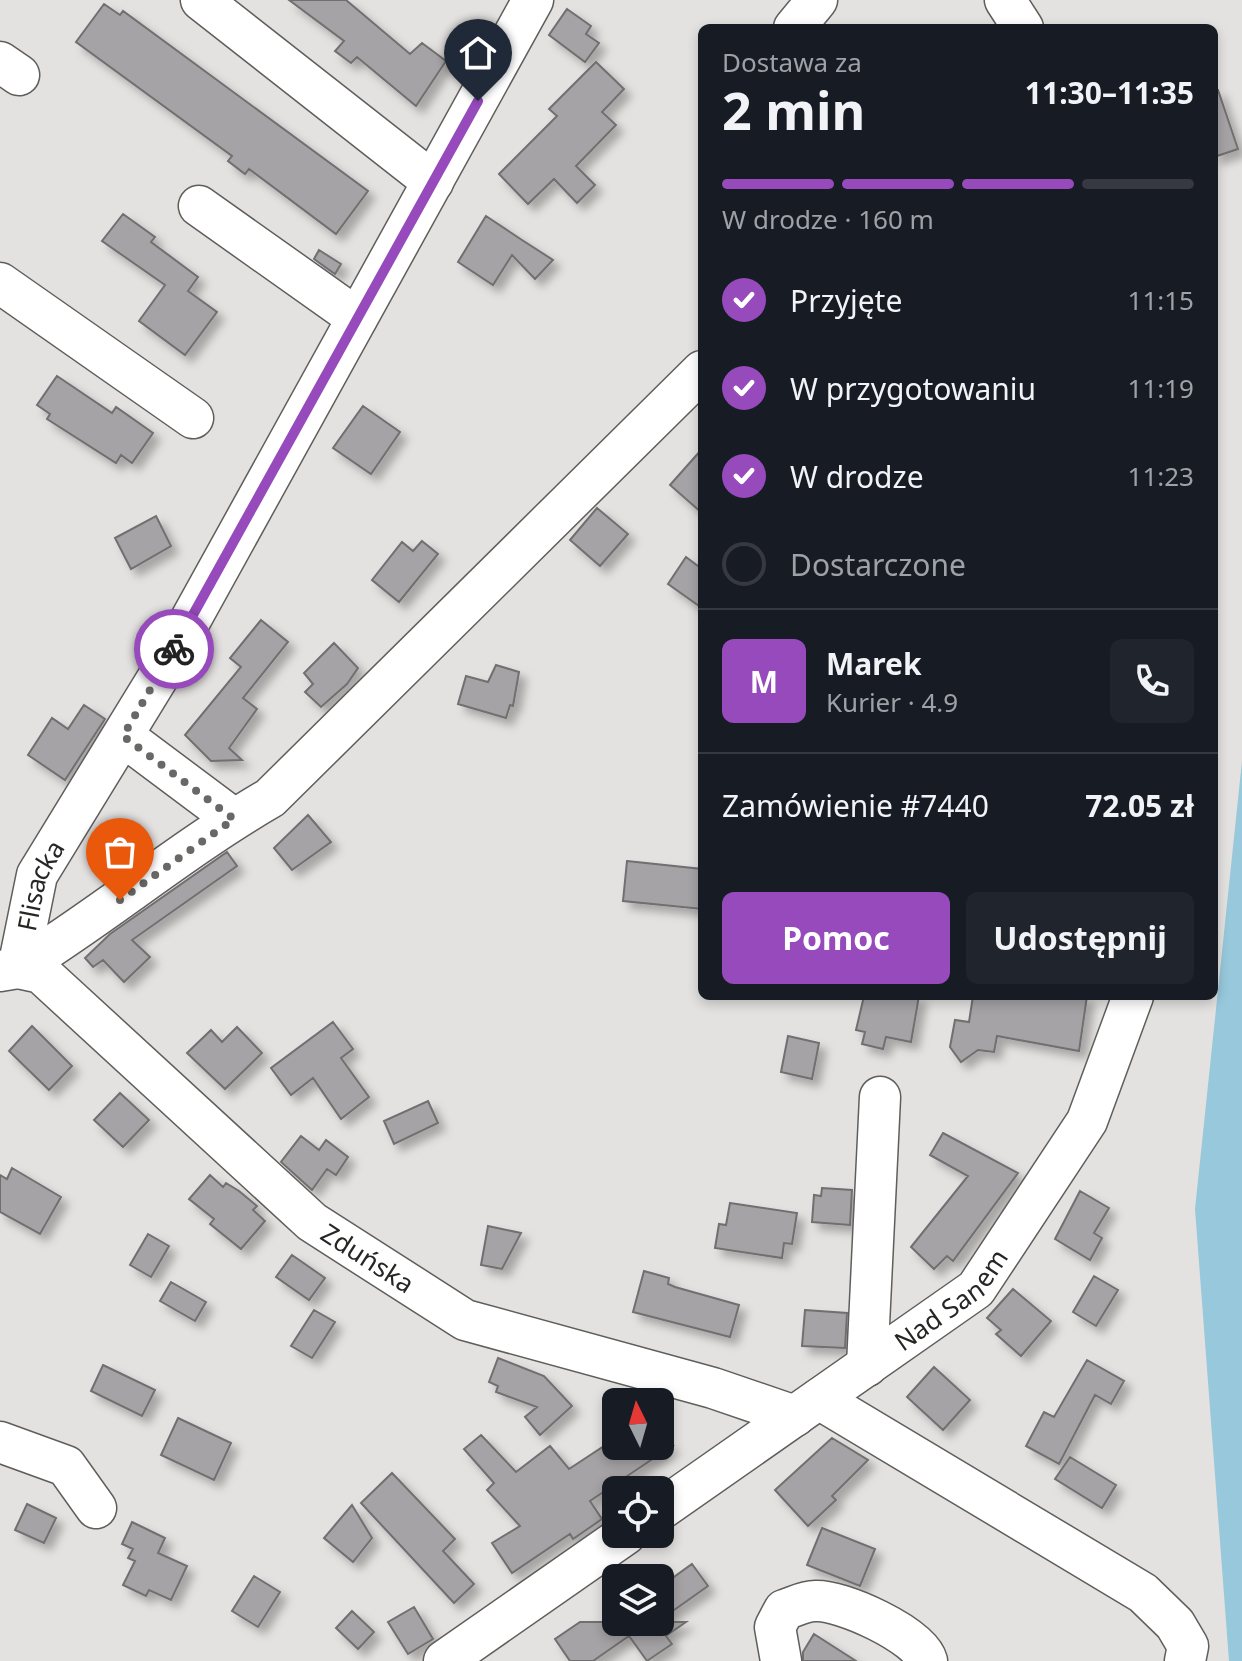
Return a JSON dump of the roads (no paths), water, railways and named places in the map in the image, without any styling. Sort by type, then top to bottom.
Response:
[{"type":"street","points":[[201,0],[433,182]]},
{"type":"street","name":"Flisacka","points":[[9,970],[37,875],[165,666],[533,0]]},
{"type":"street","points":[[797,24],[817,0]]},
{"type":"street","points":[[1005,0],[1020,24]]},
{"type":"street","points":[[199,206],[357,318]]},
{"type":"street","points":[[0,283],[193,418]]},
{"type":"street","points":[[9,970],[75,933],[234,819],[270,798],[698,375]]},
{"type":"street","points":[[123,736],[234,819]]},
{"type":"street","name":"Zduńska","points":[[9,970],[41,973],[312,1222],[465,1320],[713,1388],[807,1407],[1143,1593],[1175,1624],[1188,1646],[1185,1661]]},
{"type":"street","name":"Nad Sanem","points":[[674,1500],[976,1289],[1087,1121],[1132,1000]]},
{"type":"street","points":[[867,1366],[880,1097]]},
{"type":"street","points":[[0,1442],[66,1466],[96,1508]]},
{"type":"street","points":[[444,1661],[606,1548]]},
{"type":"street","points":[[781,1661],[775,1627],[784,1610],[817,1600],[848,1608],[908,1637],[925,1653],[927,1661]]},
{"type":"water","points":[[1242,761],[1242,1661],[1229,1661],[1195,1209]]}]
